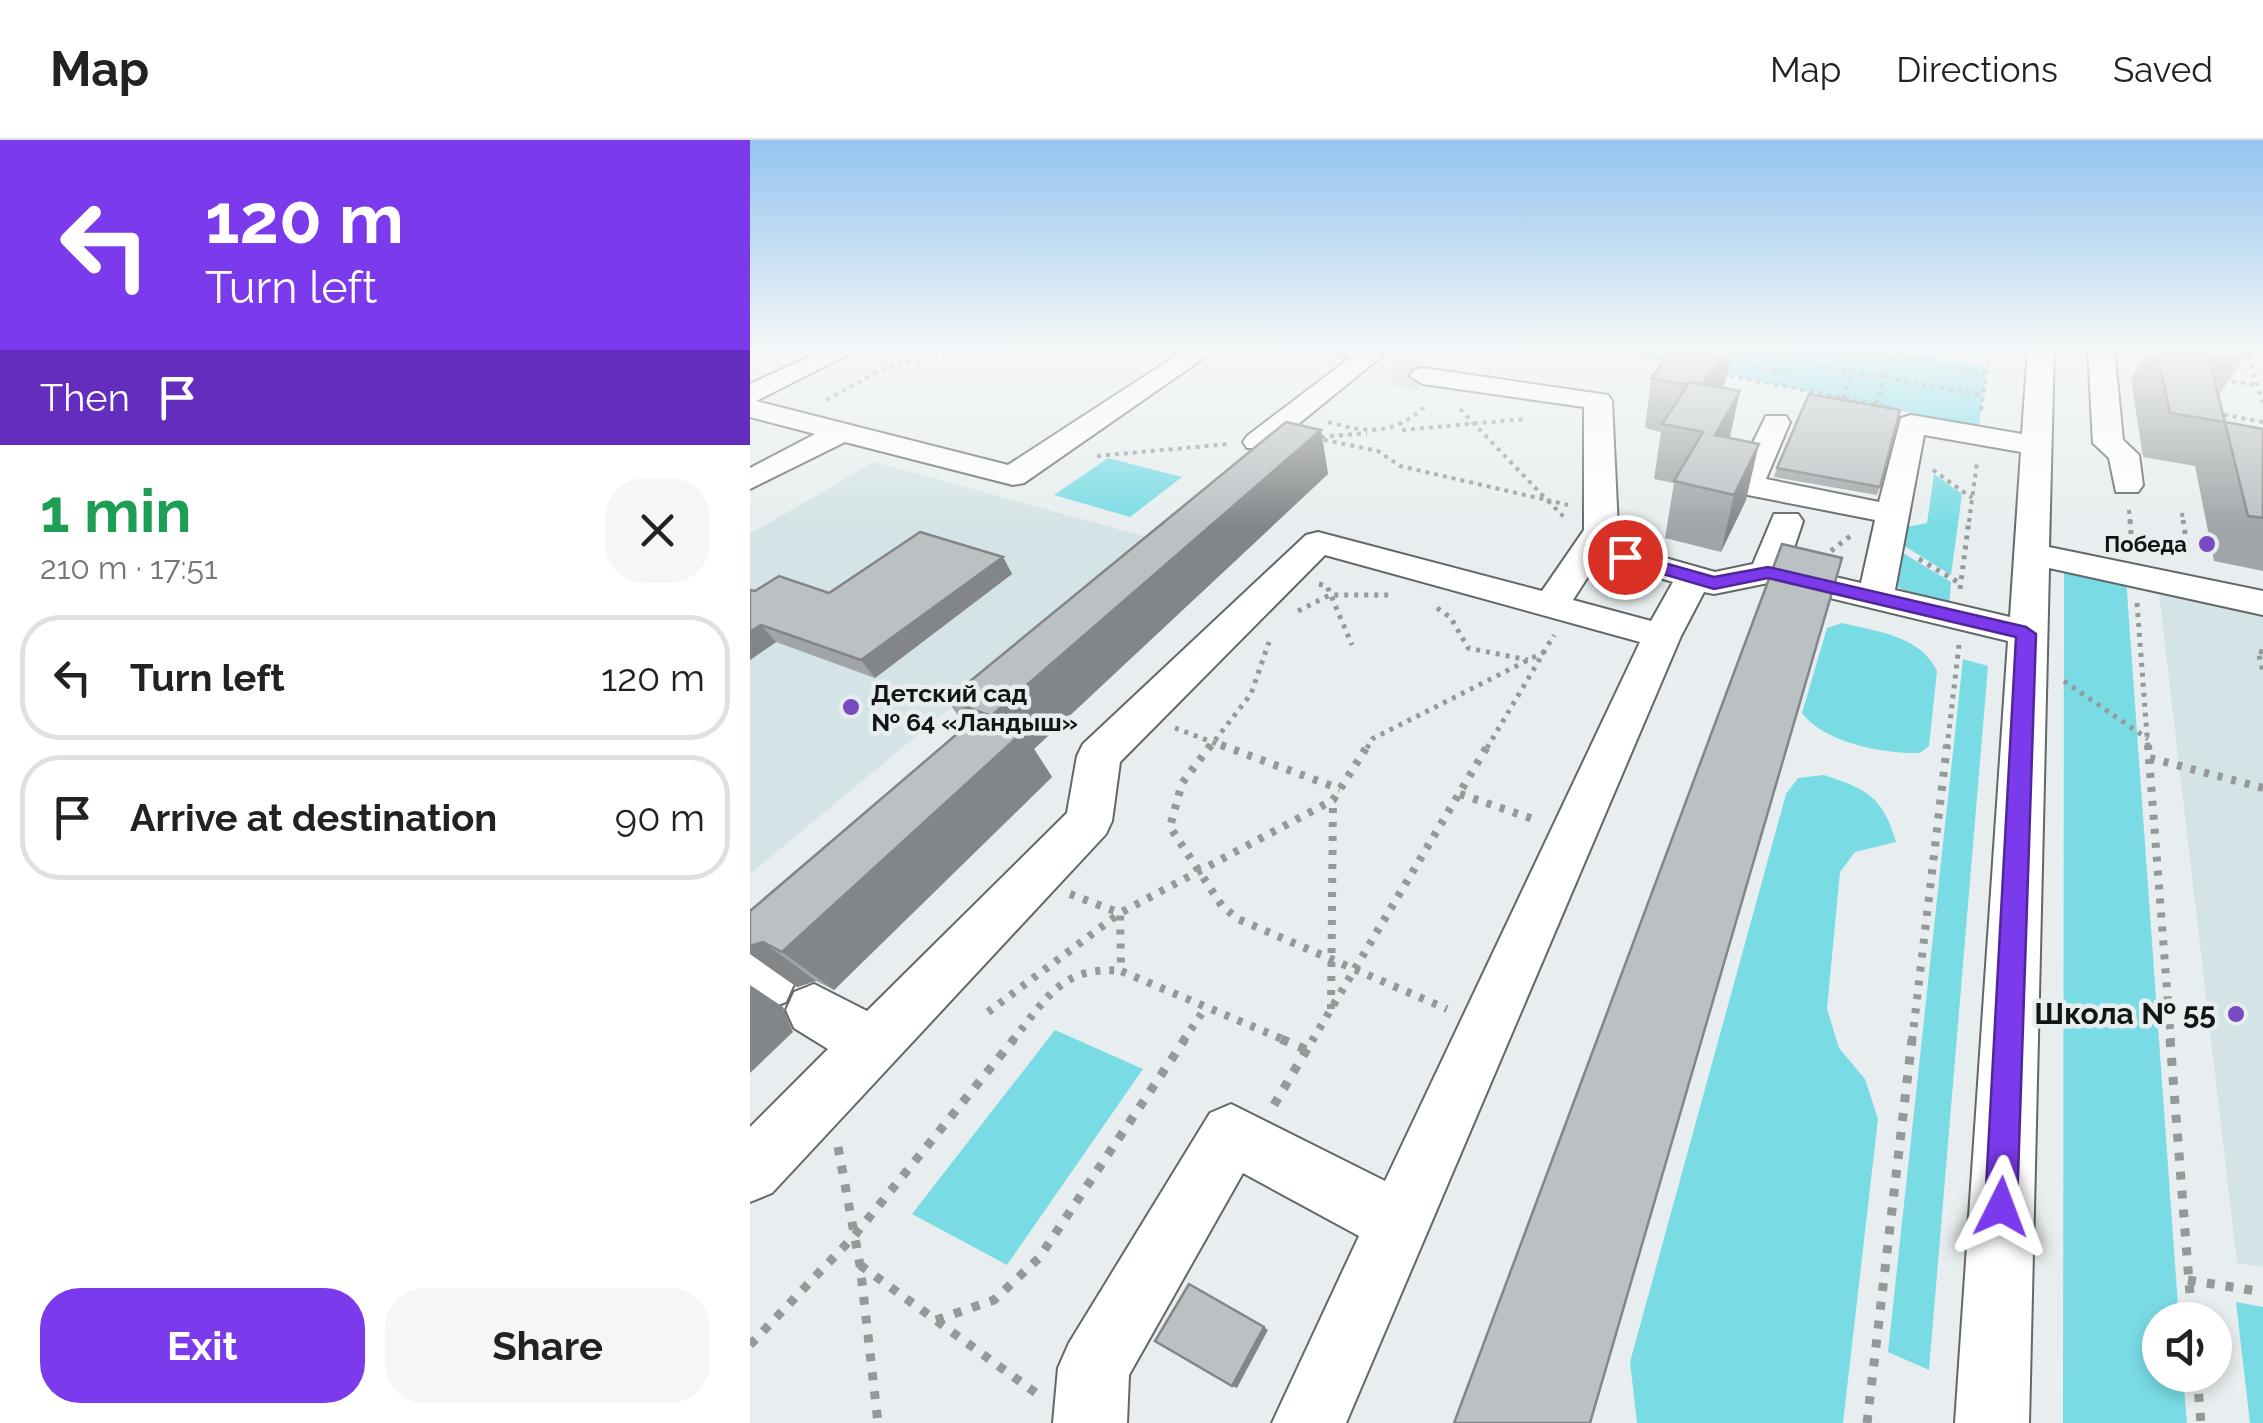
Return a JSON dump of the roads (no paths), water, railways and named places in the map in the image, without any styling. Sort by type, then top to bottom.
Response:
[{"type":"street","points":[[750,408],[843,430],[1009,478],[1115,408]]},
{"type":"street","points":[[1258,442],[1302,408]]},
{"type":"street","points":[[1560,608],[1590,521],[1598,408]]},
{"type":"street","points":[[1992,1423],[2039,408]]},
{"type":"street","points":[[2105,408],[2108,443],[2124,455],[2127,485]]},
{"type":"street","points":[[1776,422],[1748,485],[1890,527]]},
{"type":"street","points":[[1876,596],[1911,424],[2038,446]]},
{"type":"street","points":[[750,480],[843,430]]},
{"type":"street","points":[[1590,521],[1625,557],[1693,578],[1714,583],[1768,572],[1876,596],[1962,601],[2026,634]]},
{"type":"street","points":[[1768,572],[1786,521]]},
{"type":"street","points":[[750,1172],[1089,822],[1099,756],[1141,716],[1290,594],[1318,542],[1662,636]]},
{"type":"street","points":[[2030,553],[2263,603]]},
{"type":"street","points":[[1309,1423],[1662,636],[1693,578]]},
{"type":"street","points":[[777,990],[873,1045]]},
{"type":"street","points":[[1068,1412],[1231,1134],[1398,1222]]},
{"type":"place","name":"Победа","points":[[2207,544]]},
{"type":"place","name":"Детский сад № 64 «Ландыш»","points":[[851,707]]},
{"type":"place","name":"Школа № 55","points":[[2236,1014]]}]
